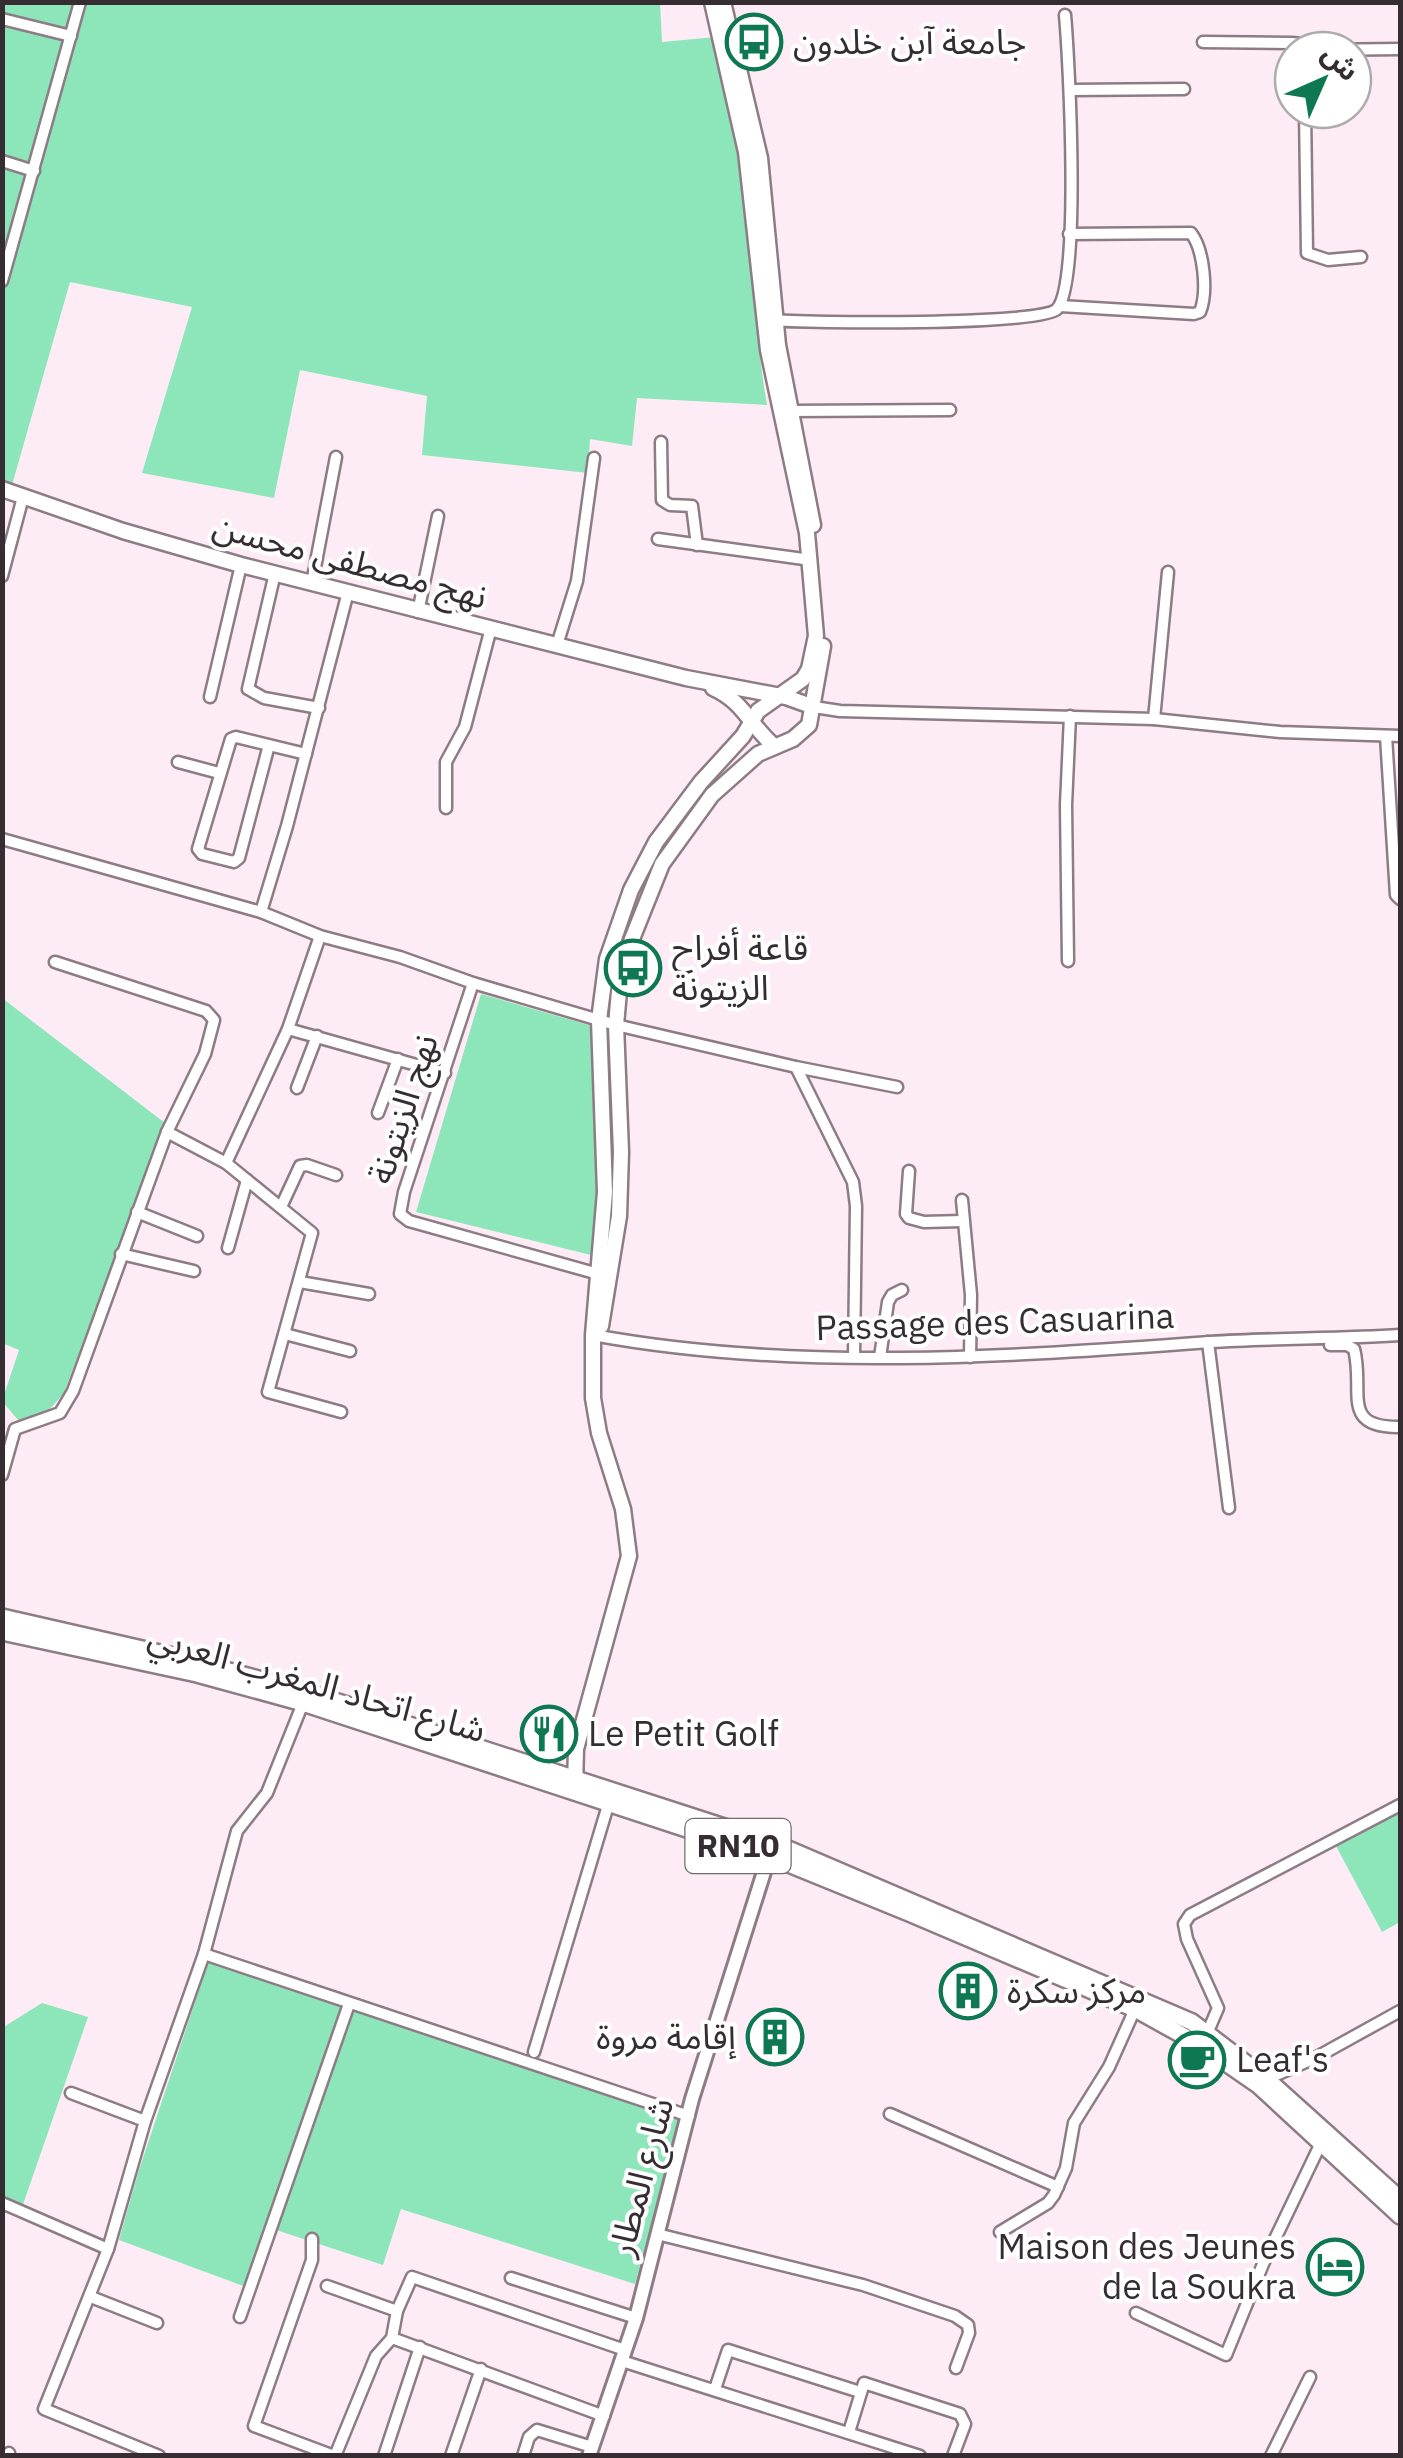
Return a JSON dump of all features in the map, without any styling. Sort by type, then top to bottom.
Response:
[{"type":"main road","points":[[576,1786],[576,1749],[629,1556],[624,1509],[595,1416],[595,1341],[621,1196],[616,1025],[620,980],[646,898],[662,864],[712,795],[741,767],[773,745],[789,741],[809,725],[824,637],[820,565],[808,495],[770,320],[746,152],[712,2]]},
{"type":"main road","points":[[605,1276],[599,1020],[607,959],[631,890],[647,858],[675,815],[743,736],[765,703],[803,679],[816,636],[811,560],[776,397],[760,158],[723,2]]},
{"type":"main road","name":"نهج مصطفى محسن","points":[[2,489],[123,531],[242,565],[418,612],[814,707]]},
{"type":"main road","name":"نهج مصطفى محسن","points":[[686,678],[729,696],[752,720]]},
{"type":"main road","points":[[752,720],[773,745]]},
{"type":"main road","name":"شارع اتحاد المغرب العربي","points":[[2,1617],[308,1692],[554,1779]]},
{"type":"main road","name":"شارع اتحاد المغرب العربي","points":[[2,1632],[198,1674],[774,1843],[1165,2008],[1258,2085],[1400,2216]]},
{"type":"main road","points":[[554,1779],[576,1749]]},
{"type":"main road","name":"شارع اتحاد المغرب العربي","points":[[576,1786],[609,1802],[769,1856],[1204,2040],[1267,2079],[1400,2199]]},
{"type":"street","points":[[2,281],[80,2]]},
{"type":"street","points":[[770,320],[976,320],[1048,316],[1060,306],[1068,278],[1072,90],[1065,15]]},
{"type":"street","points":[[2,19],[71,36]]},
{"type":"street","points":[[1203,42],[1273,43]]},
{"type":"street","points":[[1373,49],[1400,49]]},
{"type":"street","points":[[1072,90],[1184,89]]},
{"type":"street","points":[[1305,130],[1307,253],[1328,260],[1361,258]]},
{"type":"street","points":[[2,161],[34,171]]},
{"type":"street","points":[[1060,306],[1194,314],[1200,312],[1204,302],[1199,245],[1191,233],[1069,234]]},
{"type":"street","points":[[789,411],[950,410]]},
{"type":"street","points":[[662,442],[662,500],[670,505],[692,506],[697,544]]},
{"type":"street","points":[[312,583],[336,457]]},
{"type":"street","points":[[557,644],[577,581],[594,458]]},
{"type":"street","points":[[2,576],[23,497]]},
{"type":"street","points":[[418,612],[438,516]]},
{"type":"street","points":[[658,539],[811,560]]},
{"type":"street","points":[[210,697],[242,565]]},
{"type":"street","points":[[1154,719],[1168,572]]},
{"type":"street","points":[[276,573],[248,690],[264,698],[318,708]]},
{"type":"street","points":[[261,912],[348,592]]},
{"type":"street","points":[[446,808],[446,762],[466,728],[491,628]]},
{"type":"street","points":[[814,707],[840,711],[1154,719],[1280,732],[1400,736]]},
{"type":"street","points":[[1068,961],[1066,805],[1070,716]]},
{"type":"street","points":[[1386,736],[1396,894],[1400,899]]},
{"type":"street","points":[[269,745],[239,858],[234,862],[202,854],[198,848],[231,738],[269,745],[306,754]]},
{"type":"street","points":[[178,762],[219,773]]},
{"type":"street","points":[[2,839],[261,912],[320,936],[616,1025],[897,1087]]},
{"type":"street","points":[[226,1162],[288,1029],[320,936]]},
{"type":"street","points":[[2,1475],[16,1429],[50,1419],[68,1402],[166,1132],[206,1054],[213,1016],[200,1008],[56,962]]},
{"type":"street","name":"نهج الزيتونة","points":[[473,983],[404,1192],[400,1210],[403,1218],[605,1276]]},
{"type":"street","points":[[288,1029],[445,1073]]},
{"type":"street","points":[[298,1088],[317,1036]]},
{"type":"street","points":[[378,1113],[398,1059]]},
{"type":"street","points":[[796,1067],[854,1182],[854,1357]]},
{"type":"street","points":[[166,1132],[226,1162],[312,1234],[268,1392],[342,1412]]},
{"type":"street","points":[[281,1206],[300,1166],[336,1175]]},
{"type":"street","points":[[908,1171],[908,1218],[924,1222],[962,1221]]},
{"type":"street","points":[[228,1248],[248,1180]]},
{"type":"street","points":[[962,1200],[971,1296],[970,1356]]},
{"type":"street","points":[[137,1212],[197,1236]]},
{"type":"street","points":[[121,1254],[194,1271]]},
{"type":"street","points":[[300,1282],[369,1294]]},
{"type":"street","points":[[880,1357],[888,1302],[895,1292],[902,1290]]},
{"type":"street","points":[[285,1334],[350,1352]]},
{"type":"street","name":"Passage des Casuarina","points":[[595,1341],[880,1357],[1144,1349],[1400,1335]]},
{"type":"street","points":[[1229,1508],[1208,1345],[1347,1345],[1356,1353],[1360,1415],[1374,1426],[1400,1427]]},
{"type":"street","points":[[159,2456],[44,2409],[108,2249],[145,2121],[204,1954],[237,1831],[267,1793],[303,1703]]},
{"type":"street","points":[[534,2052],[609,1802]]},
{"type":"street","points":[[1204,2040],[1218,2008],[1187,1940],[1184,1924],[1190,1915],[1400,1806]]},
{"type":"street","name":"شارع المطار","points":[[590,2451],[636,2318],[689,2116],[769,1856]]},
{"type":"street","points":[[204,1954],[689,2116]]},
{"type":"street","points":[[240,2317],[349,2004]]},
{"type":"street","points":[[1000,2232],[1048,2203],[1058,2187],[1066,2168],[1074,2123],[1109,2066],[1135,2009]]},
{"type":"street","points":[[1267,2079],[1400,2011]]},
{"type":"street","points":[[71,2093],[145,2121]]},
{"type":"street","points":[[890,2114],[1058,2187]]},
{"type":"street","points":[[1136,2314],[1226,2355],[1263,2264],[1320,2144]]},
{"type":"street","points":[[2,2202],[108,2249]]},
{"type":"street","points":[[657,2234],[863,2285],[955,2316],[968,2325],[969,2333],[956,2368]]},
{"type":"street","points":[[312,2239],[312,2260],[254,2426],[334,2456],[376,2356],[392,2338],[391,2329],[408,2281],[416,2276],[715,2389],[920,2456]]},
{"type":"street","points":[[511,2278],[636,2318]]},
{"type":"street","points":[[326,2286],[397,2311]]},
{"type":"street","points":[[91,2297],[157,2323]]},
{"type":"street","points":[[392,2338],[604,2416]]},
{"type":"street","points":[[384,2456],[420,2347]]},
{"type":"street","points":[[715,2389],[728,2350],[860,2392]]},
{"type":"street","points":[[451,2456],[481,2368]]},
{"type":"street","points":[[1271,2456],[1310,2377]]},
{"type":"street","points":[[849,2432],[864,2383],[960,2414],[965,2424],[953,2456]]},
{"type":"street","points":[[522,2456],[529,2437],[537,2430],[590,2451]]},
{"type":"green space","points":[[2,3],[660,3],[662,42],[716,37],[731,93],[743,150],[758,342],[767,405],[637,398],[632,446],[590,439],[588,473],[422,455],[427,396],[300,370],[274,498],[142,473],[192,307],[70,282],[12,485],[3,481]]},
{"type":"green space","points":[[481,994],[592,1026],[601,1170],[595,1256],[416,1212]]},
{"type":"green space","points":[[2,998],[165,1123],[64,1393],[49,1410],[19,1421],[2,1401],[19,1350],[2,1343]]},
{"type":"green space","points":[[1400,1812],[1400,1922],[1382,1932],[1336,1846]]},
{"type":"green space","points":[[212,1951],[684,2107],[635,2284],[401,2209],[383,2265],[270,2228],[246,2287],[119,2240]]},
{"type":"green space","points":[[42,2003],[88,2017],[19,2216],[3,2212],[2,2028]]},
{"type":"place","name":"جامعة آبن خلدون","points":[[754,42]]},
{"type":"place","name":"قاعة أفراح الزيتونة","points":[[633,968]]},
{"type":"place","name":"Le Petit Golf","points":[[549,1734]]},
{"type":"place","name":"مركز سكرة","points":[[968,1991]]},
{"type":"place","name":"إقامة مروة","points":[[775,2037]]},
{"type":"place","name":"Leaf's","points":[[1197,2060]]},
{"type":"place","name":"Maison des Jeunes de la Soukra","points":[[1335,2267]]}]
